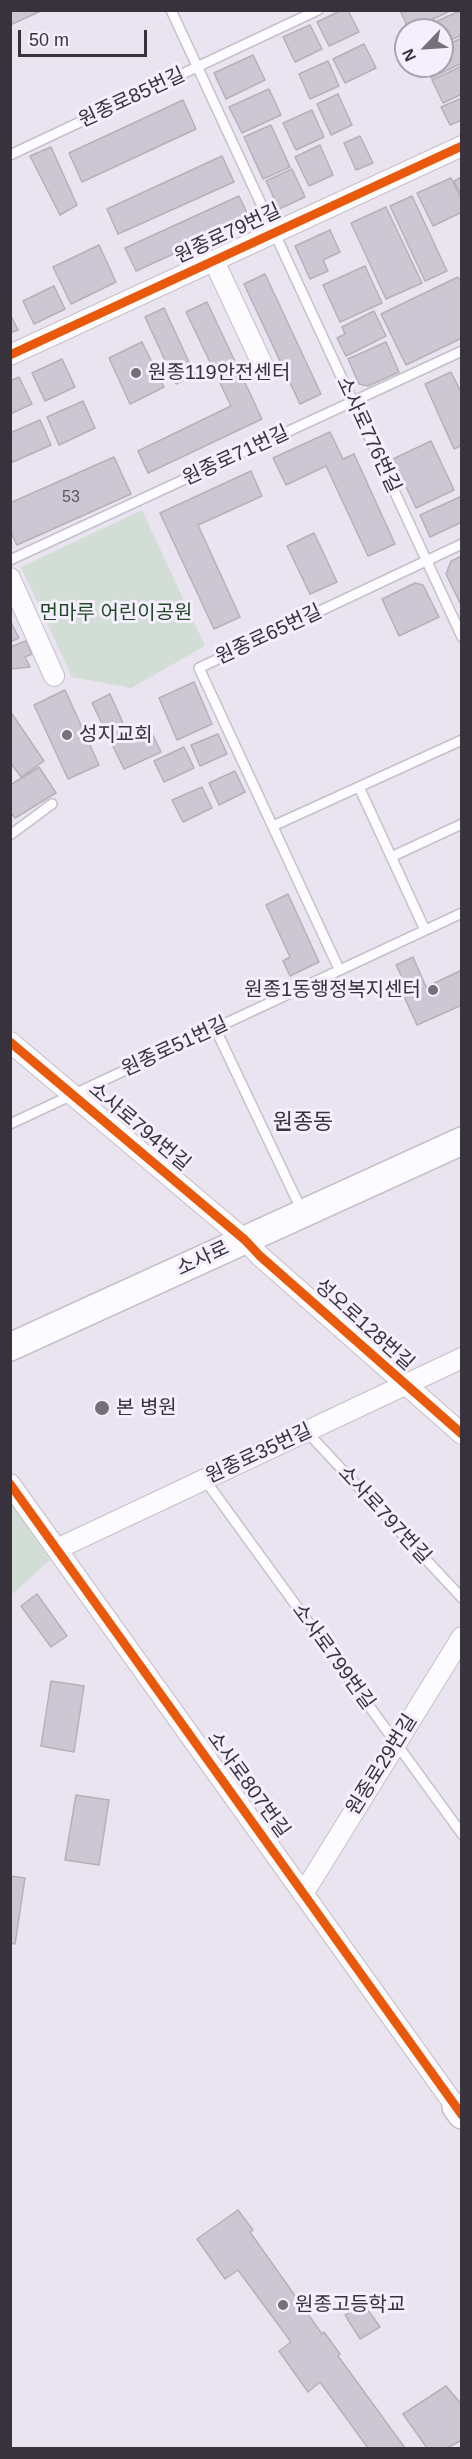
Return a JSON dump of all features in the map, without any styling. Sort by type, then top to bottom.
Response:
[{"type":"street","name":"원종로79번길","points":[[10,356],[462,146]]},
{"type":"street","points":[[214,261],[265,370]]},
{"type":"street","points":[[10,578],[54,676]]},
{"type":"street","name":"소사로794번길","points":[[10,1042],[244,1240]]},
{"type":"street","name":"소사로","points":[[10,1347],[462,1141]]},
{"type":"street","name":"성오로128번길","points":[[244,1240],[404,1385],[462,1434]]},
{"type":"street","name":"원종로35번길","points":[[57,1549],[462,1358]]},
{"type":"street","name":"소사로807번길","points":[[10,1484],[460,2109]]},
{"type":"street","name":"원종로29번길","points":[[303,1894],[462,1637]]},
{"type":"lane","name":"소사로776번길","points":[[171,10],[462,637]]},
{"type":"lane","name":"원종로85번길","points":[[10,155],[318,10]]},
{"type":"lane","name":"원종로71번길","points":[[10,560],[462,351]]},
{"type":"lane","name":"원종로65번길","points":[[273,826],[199,668],[462,544]]},
{"type":"lane","points":[[339,969],[273,826],[462,740]]},
{"type":"lane","points":[[359,787],[425,930]]},
{"type":"lane","points":[[10,835],[52,804]]},
{"type":"lane","points":[[392,856],[462,824]]},
{"type":"lane","name":"원종로51번길","points":[[10,1124],[462,913]]},
{"type":"lane","points":[[215,1028],[303,1213]]},
{"type":"lane","name":"소사로797번길","points":[[307,1432],[462,1598]]},
{"type":"lane","name":"소사로799번길","points":[[205,1480],[462,1834]]},
{"type":"green space","name":"먼마루 어린이공원","points":[[142,510],[205,646],[131,688],[72,677],[21,567]]},
{"type":"green space","points":[[11,1502],[50,1560],[10,1595]]},
{"type":"building","points":[[10,10],[43,10],[10,25]]},
{"type":"building","points":[[342,10],[348,10],[359,32],[329,46],[317,22]]},
{"type":"building","points":[[400,10],[452,10],[436,18],[404,18]]},
{"type":"building","points":[[462,10],[462,35],[454,39],[454,18],[444,18]]},
{"type":"building","points":[[310,25],[322,49],[295,62],[283,37]]},
{"type":"building","points":[[462,38],[462,63],[454,67],[454,42]]},
{"type":"building","points":[[364,44],[376,68],[345,83],[333,59]]},
{"type":"building","points":[[253,55],[265,80],[226,99],[214,73]]},
{"type":"building","points":[[328,61],[339,86],[310,99],[299,74]]},
{"type":"building","points":[[462,66],[462,94],[443,103],[432,80],[454,78],[454,70]]},
{"type":"building","points":[[269,89],[281,115],[242,133],[229,107]]},
{"type":"building","points":[[338,94],[352,125],[331,135],[317,104]]},
{"type":"building","points":[[462,98],[462,120],[450,125],[441,107]]},
{"type":"building","points":[[183,100],[196,129],[82,182],[69,153]]},
{"type":"building","points":[[312,110],[324,137],[296,150],[283,123]]},
{"type":"building","points":[[271,125],[290,167],[263,179],[244,137]]},
{"type":"building","points":[[360,136],[373,163],[356,170],[344,143]]},
{"type":"building","points":[[320,145],[333,175],[309,186],[295,157]]},
{"type":"building","points":[[51,147],[77,205],[60,215],[30,156]]},
{"type":"building","points":[[222,156],[234,182],[118,234],[107,209]]},
{"type":"building","points":[[292,169],[305,197],[279,209],[266,181]]},
{"type":"building","points":[[462,177],[462,197],[454,181]]},
{"type":"building","points":[[451,178],[462,201],[462,212],[433,226],[417,193]]},
{"type":"building","points":[[239,196],[250,219],[136,271],[125,248]]},
{"type":"building","points":[[412,196],[447,271],[425,281],[390,206]]},
{"type":"building","points":[[386,207],[422,283],[386,299],[351,223]]},
{"type":"building","points":[[330,230],[340,252],[323,260],[328,271],[310,279],[295,246]]},
{"type":"building","points":[[99,245],[116,282],[71,304],[53,267]]},
{"type":"building","points":[[365,266],[382,303],[340,322],[323,285]]},
{"type":"building","points":[[265,274],[321,394],[300,404],[244,284]]},
{"type":"building","points":[[458,277],[462,284],[462,338],[406,365],[381,314]]},
{"type":"building","points":[[54,286],[65,309],[34,324],[23,301]]},
{"type":"building","points":[[207,302],[262,419],[148,473],[138,451],[231,406],[186,312]]},
{"type":"building","points":[[164,308],[195,375],[176,384],[145,317]]},
{"type":"building","points":[[374,311],[386,336],[346,356],[337,338],[345,334],[342,327]]},
{"type":"building","points":[[10,314],[18,330],[10,333]]},
{"type":"building","name":"원종119안전센터","points":[[142,342],[164,387],[130,404],[109,358]]},
{"type":"building","points":[[386,342],[399,372],[368,386],[359,384],[348,359]]},
{"type":"building","points":[[62,359],[75,387],[45,401],[32,373]]},
{"type":"building","points":[[451,372],[462,394],[462,445],[454,449],[425,384]]},
{"type":"building","points":[[19,377],[32,404],[10,414],[10,381]]},
{"type":"building","points":[[83,401],[95,428],[59,445],[47,417]]},
{"type":"building","points":[[40,420],[51,445],[13,462],[10,458],[10,433]]},
{"type":"building","points":[[330,432],[343,459],[354,454],[395,544],[368,556],[326,466],[286,485],[273,458]]},
{"type":"building","points":[[431,441],[454,490],[416,508],[393,459]]},
{"type":"building","points":[[114,457],[131,494],[17,545],[10,531],[10,503]]},
{"type":"building","points":[[251,471],[262,496],[198,525],[240,617],[214,629],[160,513]]},
{"type":"building","points":[[462,496],[462,522],[430,537],[420,515]]},
{"type":"building","points":[[314,533],[337,582],[310,594],[287,546]]},
{"type":"building","points":[[462,556],[462,607],[446,574],[451,561]]},
{"type":"building","points":[[415,583],[423,585],[439,617],[399,636],[382,599]]},
{"type":"building","points":[[10,621],[19,638],[10,642]]},
{"type":"building","points":[[26,641],[32,654],[25,657],[30,667],[10,669],[10,647]]},
{"type":"building","points":[[194,682],[212,724],[177,740],[159,698]]},
{"type":"building","name":"성지교회","points":[[65,690],[99,765],[68,779],[34,705]]},
{"type":"building","name":"성지교회","points":[[110,694],[128,734],[148,725],[161,752],[124,769],[92,703]]},
{"type":"building","points":[[10,711],[44,761],[21,777],[10,762]]},
{"type":"building","points":[[218,734],[227,754],[200,766],[191,745]]},
{"type":"building","points":[[184,747],[194,768],[164,782],[154,761]]},
{"type":"building","points":[[39,767],[56,793],[15,818],[10,812],[10,782],[12,784]]},
{"type":"building","points":[[235,771],[245,792],[219,805],[209,783]]},
{"type":"building","points":[[202,787],[212,808],[183,822],[172,800]]},
{"type":"building","points":[[288,894],[319,962],[290,976],[283,961],[290,957],[266,905]]},
{"type":"building","name":"원종1동행정복지센터","points":[[413,957],[426,987],[462,970],[462,1005],[417,1025],[402,992],[407,988],[396,965]]},
{"type":"building","points":[[37,1594],[67,1636],[51,1647],[21,1606]]},
{"type":"building","points":[[51,1681],[84,1686],[74,1752],[41,1746]]},
{"type":"building","points":[[76,1795],[109,1800],[99,1865],[65,1860]]},
{"type":"building","points":[[10,1876],[25,1878],[15,1944],[10,1943]]},
{"type":"building","name":"원종고등학교","points":[[238,2210],[253,2230],[250,2232],[322,2334],[324,2332],[340,2354],[338,2356],[405,2448],[368,2448],[320,2382],[308,2392],[279,2351],[291,2342],[238,2270],[225,2279],[197,2239]]},
{"type":"building","points":[[363,2303],[380,2327],[360,2339],[345,2315]]},
{"type":"building","points":[[446,2386],[462,2405],[462,2440],[447,2448],[427,2448],[403,2414]]},
{"type":"cycle path","points":[[10,355],[462,146]]},
{"type":"cycle path","points":[[10,1042],[245,1240],[260,1256],[462,1434]]},
{"type":"cycle path","points":[[10,1484],[462,2115]]},
{"type":"place","name":"원종119안전센터","points":[[136,373]]},
{"type":"place","name":"성지교회","points":[[67,735]]},
{"type":"place","name":"원종1동행정복지센터","points":[[433,990]]},
{"type":"place","name":"본 병원","points":[[102,1408]]},
{"type":"place","name":"원종고등학교","points":[[283,2305]]},
{"type":"district","name":"원종동","points":[[303,1123]]}]
